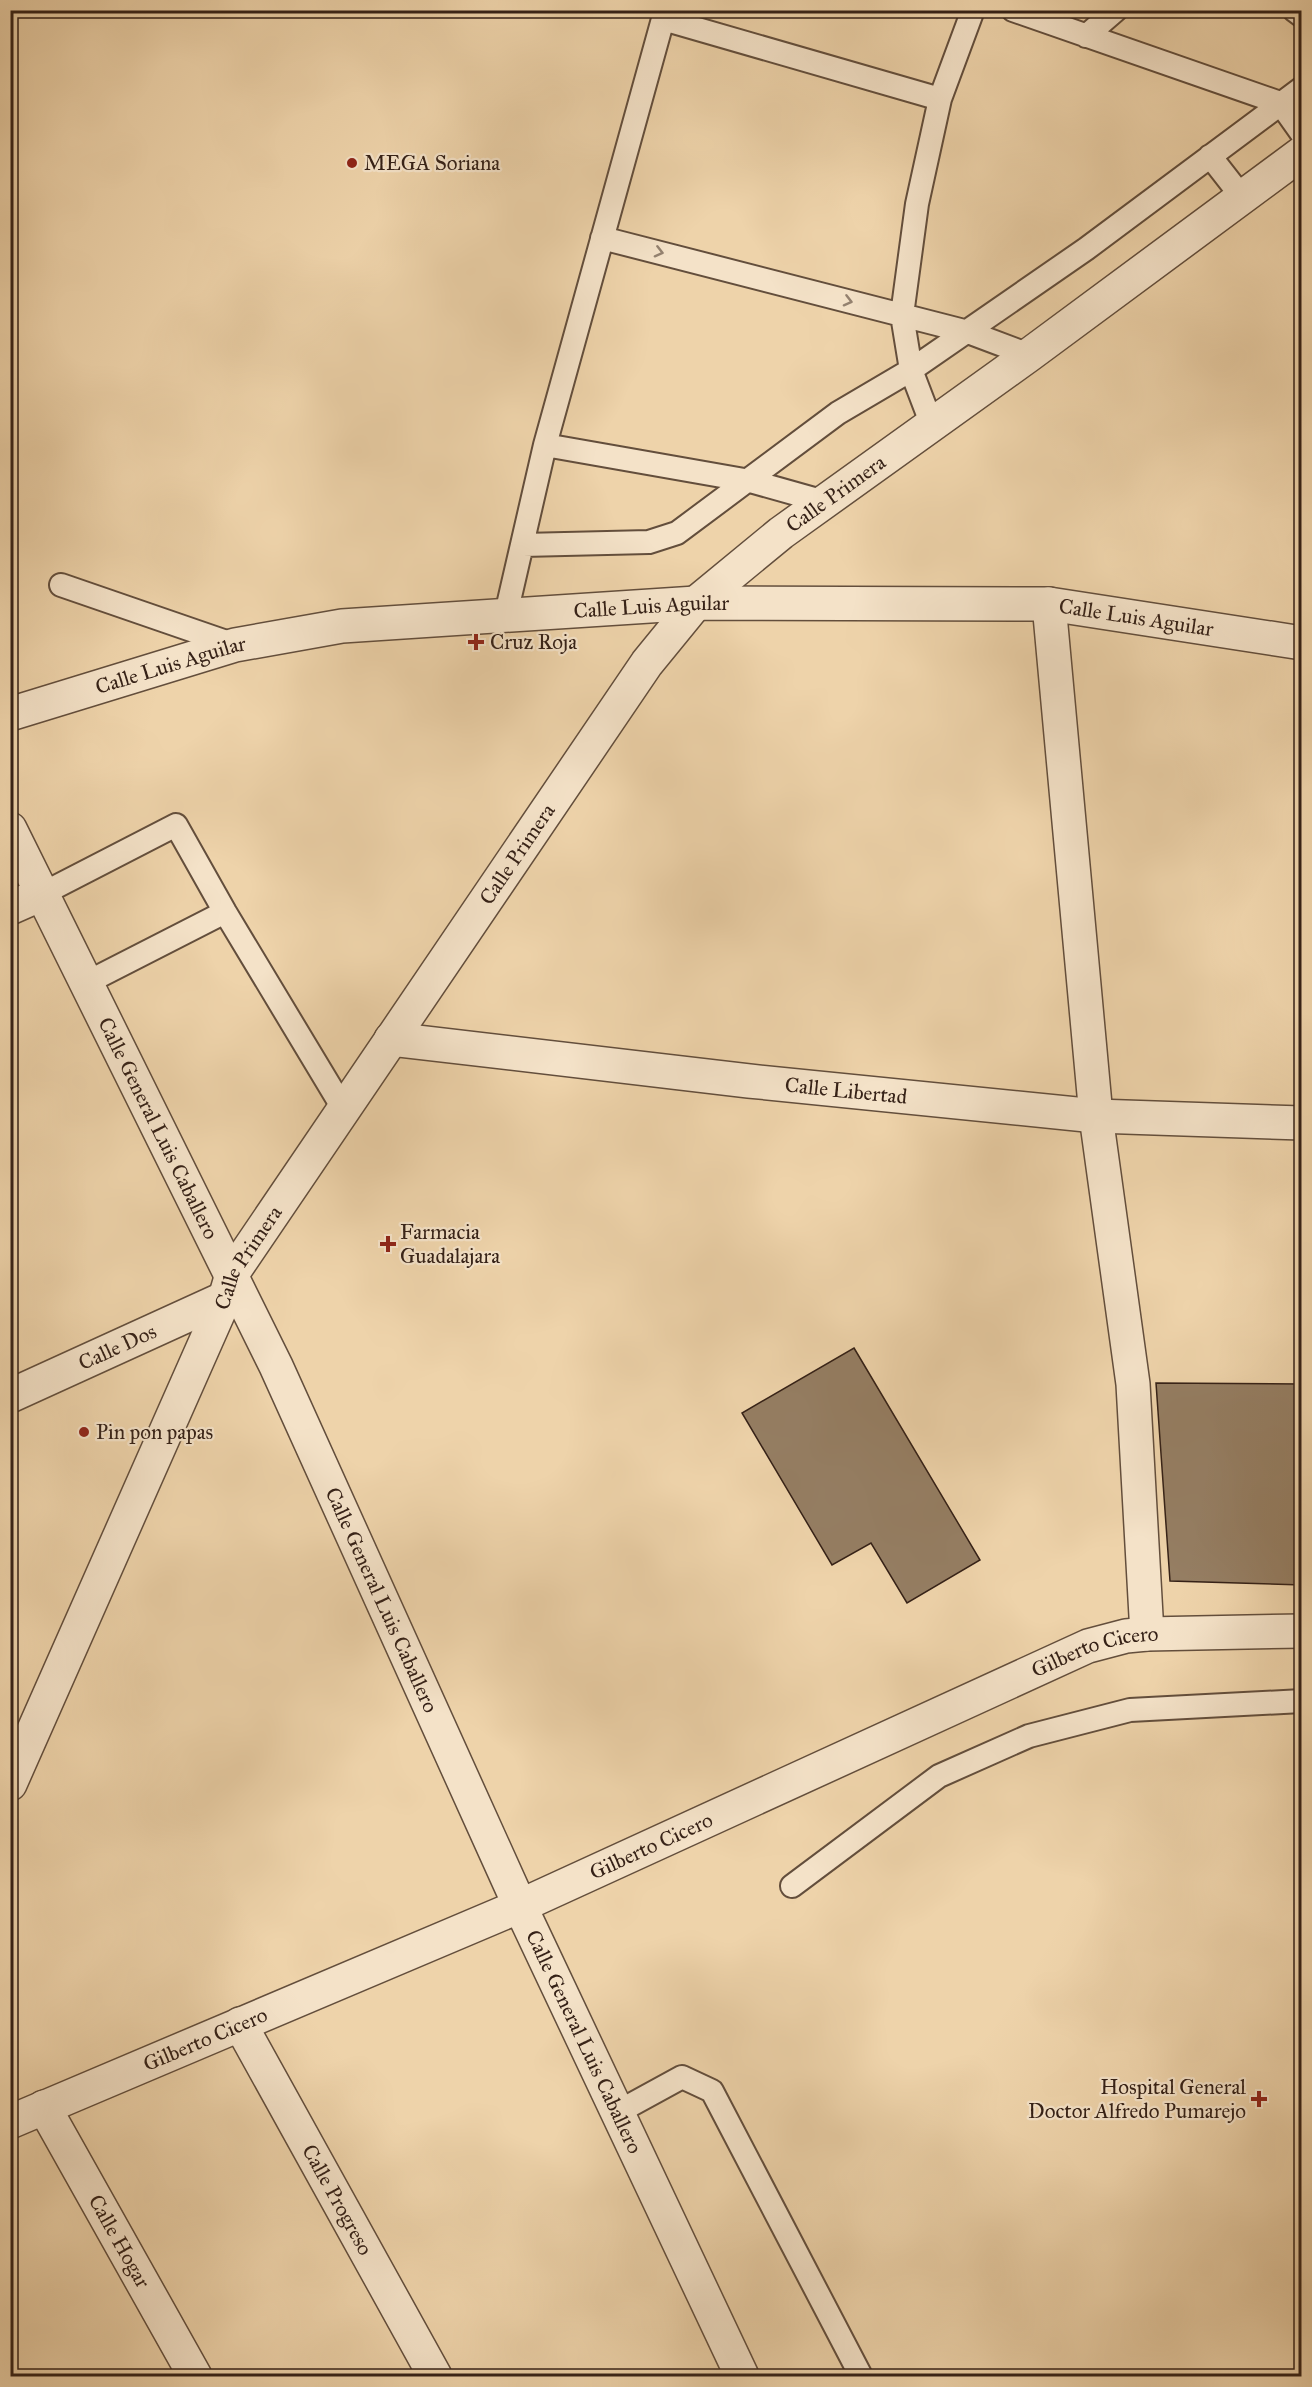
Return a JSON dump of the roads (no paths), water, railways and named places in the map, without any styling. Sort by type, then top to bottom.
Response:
[{"type":"street","name":"Calle Primera","points":[[10,1784],[229,1286],[343,1108],[647,663],[696,603],[781,533],[1029,355],[1302,153]]},
{"type":"street","name":"Calle Luis Aguilar","points":[[10,714],[235,645],[342,626],[696,603],[1049,604],[1302,643]]},
{"type":"street","points":[[1049,604],[1096,1116],[1133,1384],[1147,1634]]},
{"type":"street","name":"Calle General Luis Caballero","points":[[10,829],[44,893],[741,2376]]},
{"type":"street","points":[[10,908],[44,893]]},
{"type":"street","name":"Calle Libertad","points":[[391,1039],[749,1081],[1096,1116],[1302,1123]]},
{"type":"street","name":"Calle Dos","points":[[10,1396],[229,1286]]},
{"type":"street","name":"Gilberto Cicero","points":[[10,2121],[520,1906],[1088,1646],[1126,1636],[1147,1634],[1302,1631]]},
{"type":"street","name":"Calle Progreso","points":[[240,2024],[435,2376]]},
{"type":"street","name":"Calle Hogar","points":[[44,2107],[195,2376]]},
{"type":"lane","points":[[932,425],[911,370],[902,315],[917,204],[940,99],[973,10]]},
{"type":"lane","points":[[1013,10],[1280,103],[1302,134]]},
{"type":"lane","points":[[1086,36],[1116,10]]},
{"type":"lane","points":[[1294,10],[1302,16]]},
{"type":"lane","points":[[506,614],[545,445],[663,19],[940,99]]},
{"type":"lane","points":[[523,545],[649,542],[677,533],[750,481],[838,413],[911,370],[1086,249],[1302,88]]},
{"type":"lane","points":[[1210,156],[1242,197]]},
{"type":"lane","points":[[602,238],[968,332],[1029,355]]},
{"type":"lane","points":[[545,445],[750,481],[825,502]]},
{"type":"lane","points":[[61,585],[235,645]]},
{"type":"lane","points":[[44,893],[176,825],[225,912],[343,1108]]},
{"type":"lane","points":[[86,983],[225,912]]},
{"type":"lane","points":[[792,1886],[939,1776],[1029,1736],[1130,1710],[1302,1701]]},
{"type":"lane","points":[[618,2112],[682,2077],[712,2091],[861,2376]]},
{"type":"place","name":"MEGA Soriana","points":[[352,163]]},
{"type":"place","name":"Cruz Roja","points":[[476,642]]},
{"type":"place","name":"Farmacia Guadalajara","points":[[388,1244]]},
{"type":"place","name":"Pin pon papas","points":[[84,1432]]},
{"type":"place","name":"Hospital General Doctor Alfredo Pumarejo","points":[[1259,2099]]}]
